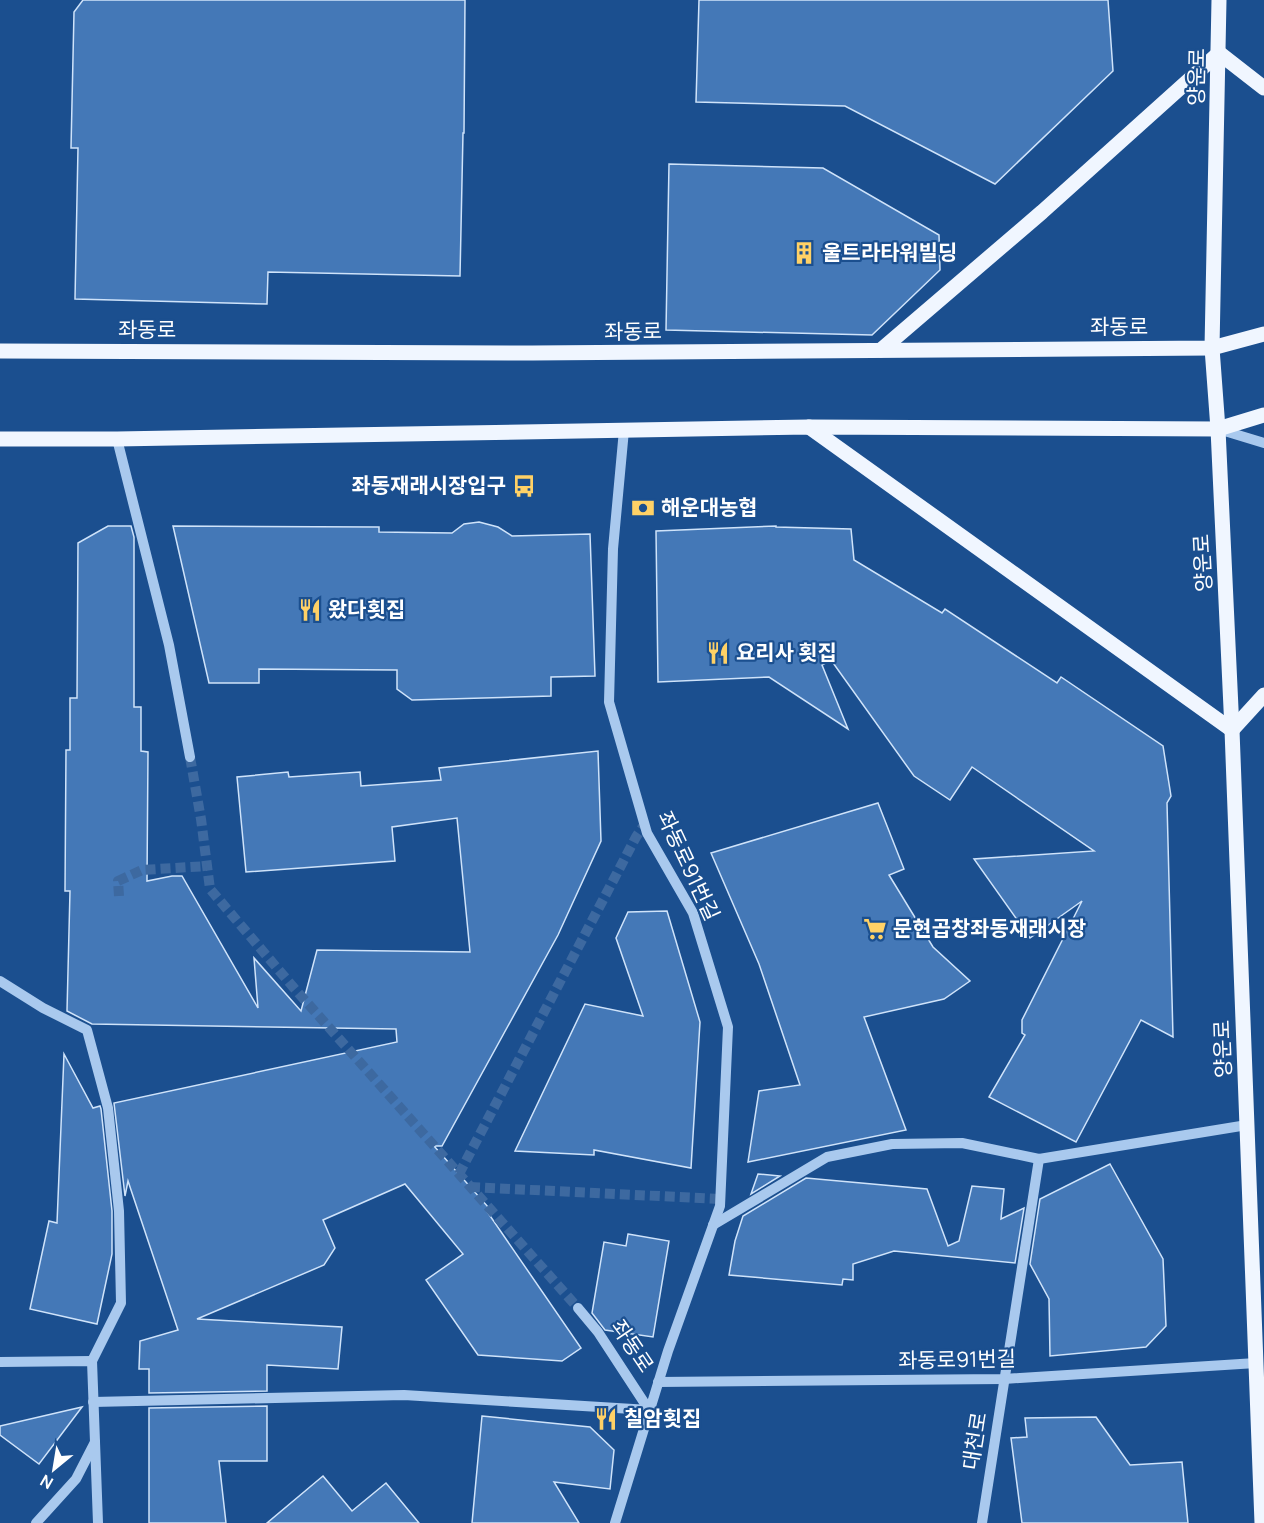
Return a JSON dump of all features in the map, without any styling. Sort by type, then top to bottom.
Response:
[{"type":"main road","name":"양운로","points":[[1219,0],[1212,348],[1232,730],[1262,1523]]},
{"type":"main road","points":[[881,350],[1042,212],[1219,53],[1264,88]]},
{"type":"main road","name":"좌동로","points":[[0,351],[554,353],[1212,348],[1264,334]]},
{"type":"main road","points":[[0,439],[809,427],[1218,429],[1264,415]]},
{"type":"main road","points":[[809,427],[1232,730],[1264,695]]},
{"type":"street","points":[[1218,429],[1264,443]]},
{"type":"street","name":"좌동로91번길","points":[[615,1523],[668,1351],[720,1206],[728,1027],[693,913],[647,833],[609,702],[613,549],[624,430]]},
{"type":"street","points":[[117,439],[169,645],[190,757]]},
{"type":"street","points":[[0,981],[43,1008],[87,1030],[108,1108],[119,1211],[121,1303],[92,1361],[98,1523]]},
{"type":"street","points":[[713,1225],[827,1157],[892,1144],[962,1143],[1039,1159],[1247,1125]]},
{"type":"street","name":"대천로","points":[[982,1523],[1039,1159]]},
{"type":"street","name":"좌동로","points":[[578,1308],[598,1332],[650,1410]]},
{"type":"street","points":[[0,1362],[92,1361]]},
{"type":"street","name":"좌동로91번길","points":[[658,1382],[1004,1379],[1256,1363]]},
{"type":"street","points":[[93,1402],[404,1395],[650,1410]]},
{"type":"street","points":[[36,1523],[75,1479],[95,1442]]},
{"type":"building","points":[[83,0],[465,0],[460,276],[268,272],[267,304],[75,299],[78,148],[71,148],[74,12]]},
{"type":"building","points":[[699,0],[1108,0],[1113,71],[995,184],[845,106],[696,102]]},
{"type":"building","name":"울트라타워빌딩","points":[[669,164],[823,168],[939,235],[940,270],[872,335],[666,330]]},
{"type":"building","points":[[479,522],[498,527],[512,536],[590,534],[595,676],[551,677],[551,696],[412,700],[397,689],[397,670],[259,669],[259,683],[209,683],[173,526],[379,527],[379,532],[452,533],[464,524]]},
{"type":"building","points":[[108,526],[131,526],[134,537],[134,707],[141,707],[141,751],[148,752],[147,881],[182,876],[258,1008],[254,958],[301,1011],[317,950],[470,952],[457,818],[392,827],[395,861],[246,872],[237,777],[288,772],[289,777],[360,772],[361,786],[441,780],[439,768],[598,751],[601,841],[558,935],[442,1146],[434,1146],[489,1208],[486,1210],[581,1348],[562,1361],[478,1355],[426,1280],[463,1254],[405,1184],[323,1220],[335,1248],[324,1265],[197,1319],[342,1327],[338,1369],[267,1365],[267,1391],[149,1393],[149,1369],[139,1369],[140,1341],[178,1330],[128,1181],[125,1196],[114,1103],[397,1042],[396,1029],[92,1024],[67,1011],[70,891],[65,891],[66,750],[70,750],[70,698],[77,698],[78,543]]},
{"type":"building","points":[[776,526],[851,529],[854,560],[942,613],[945,609],[1057,683],[1061,677],[1163,746],[1171,796],[1167,803],[1173,1037],[1141,1020],[1076,1142],[989,1097],[1025,1035],[1022,1033],[1022,1020],[1082,901],[1030,938],[974,859],[1094,851],[972,767],[950,800],[914,776],[831,660],[822,665],[848,729],[769,677],[658,682],[656,531]]},
{"type":"building","points":[[878,803],[904,869],[889,875],[933,947],[970,981],[944,999],[864,1017],[906,1130],[748,1162],[759,1091],[800,1085],[759,964],[711,853]]},
{"type":"building","points":[[667,911],[700,1022],[691,1168],[594,1150],[594,1155],[515,1151],[585,1004],[643,1016],[616,938],[628,912]]},
{"type":"building","points":[[64,1054],[93,1108],[100,1106],[101,1109],[112,1211],[112,1254],[97,1324],[30,1309],[49,1221],[57,1223]]},
{"type":"building","points":[[1110,1164],[1163,1259],[1166,1326],[1146,1347],[1050,1356],[1049,1299],[1030,1264],[1040,1199]]},
{"type":"building","points":[[758,1174],[780,1176],[751,1194]]},
{"type":"building","points":[[806,1178],[927,1189],[948,1246],[959,1241],[972,1186],[1004,1189],[1001,1219],[1024,1208],[1015,1263],[894,1251],[853,1264],[853,1280],[843,1279],[842,1285],[729,1275],[735,1241],[743,1216]]},
{"type":"building","points":[[628,1234],[669,1241],[653,1337],[605,1330],[592,1313],[604,1242],[626,1246]]},
{"type":"building","points":[[267,1406],[267,1461],[219,1461],[226,1523],[149,1523],[149,1408]]},
{"type":"building","points":[[82,1407],[39,1464],[0,1435],[0,1426]]},
{"type":"building","points":[[482,1416],[590,1427],[614,1450],[610,1489],[554,1482],[579,1523],[472,1523]]},
{"type":"building","points":[[1096,1417],[1130,1465],[1182,1462],[1188,1523],[1022,1523],[1011,1438],[1027,1437],[1025,1418]]},
{"type":"building","points":[[323,1476],[352,1511],[386,1483],[419,1523],[267,1523]]},
{"type":"tunnel","points":[[190,757],[210,889],[294,988],[578,1308]]},
{"type":"tunnel","points":[[459,1174],[644,825]]},
{"type":"tunnel","points":[[119,896],[118,881],[142,870],[207,866]]},
{"type":"tunnel","points":[[470,1187],[720,1199]]},
{"type":"place","name":"울트라타워빌딩","points":[[804,253]]},
{"type":"place","name":"좌동재래시장입구","points":[[524,486]]},
{"type":"place","name":"해운대농협","points":[[643,508]]},
{"type":"place","name":"왔다횟집","points":[[310,610]]},
{"type":"place","name":"요리사 횟집","points":[[718,653]]},
{"type":"place","name":"문현곱창좌동재래시장","points":[[875,929]]},
{"type":"place","name":"칠암횟집","points":[[606,1419]]}]
